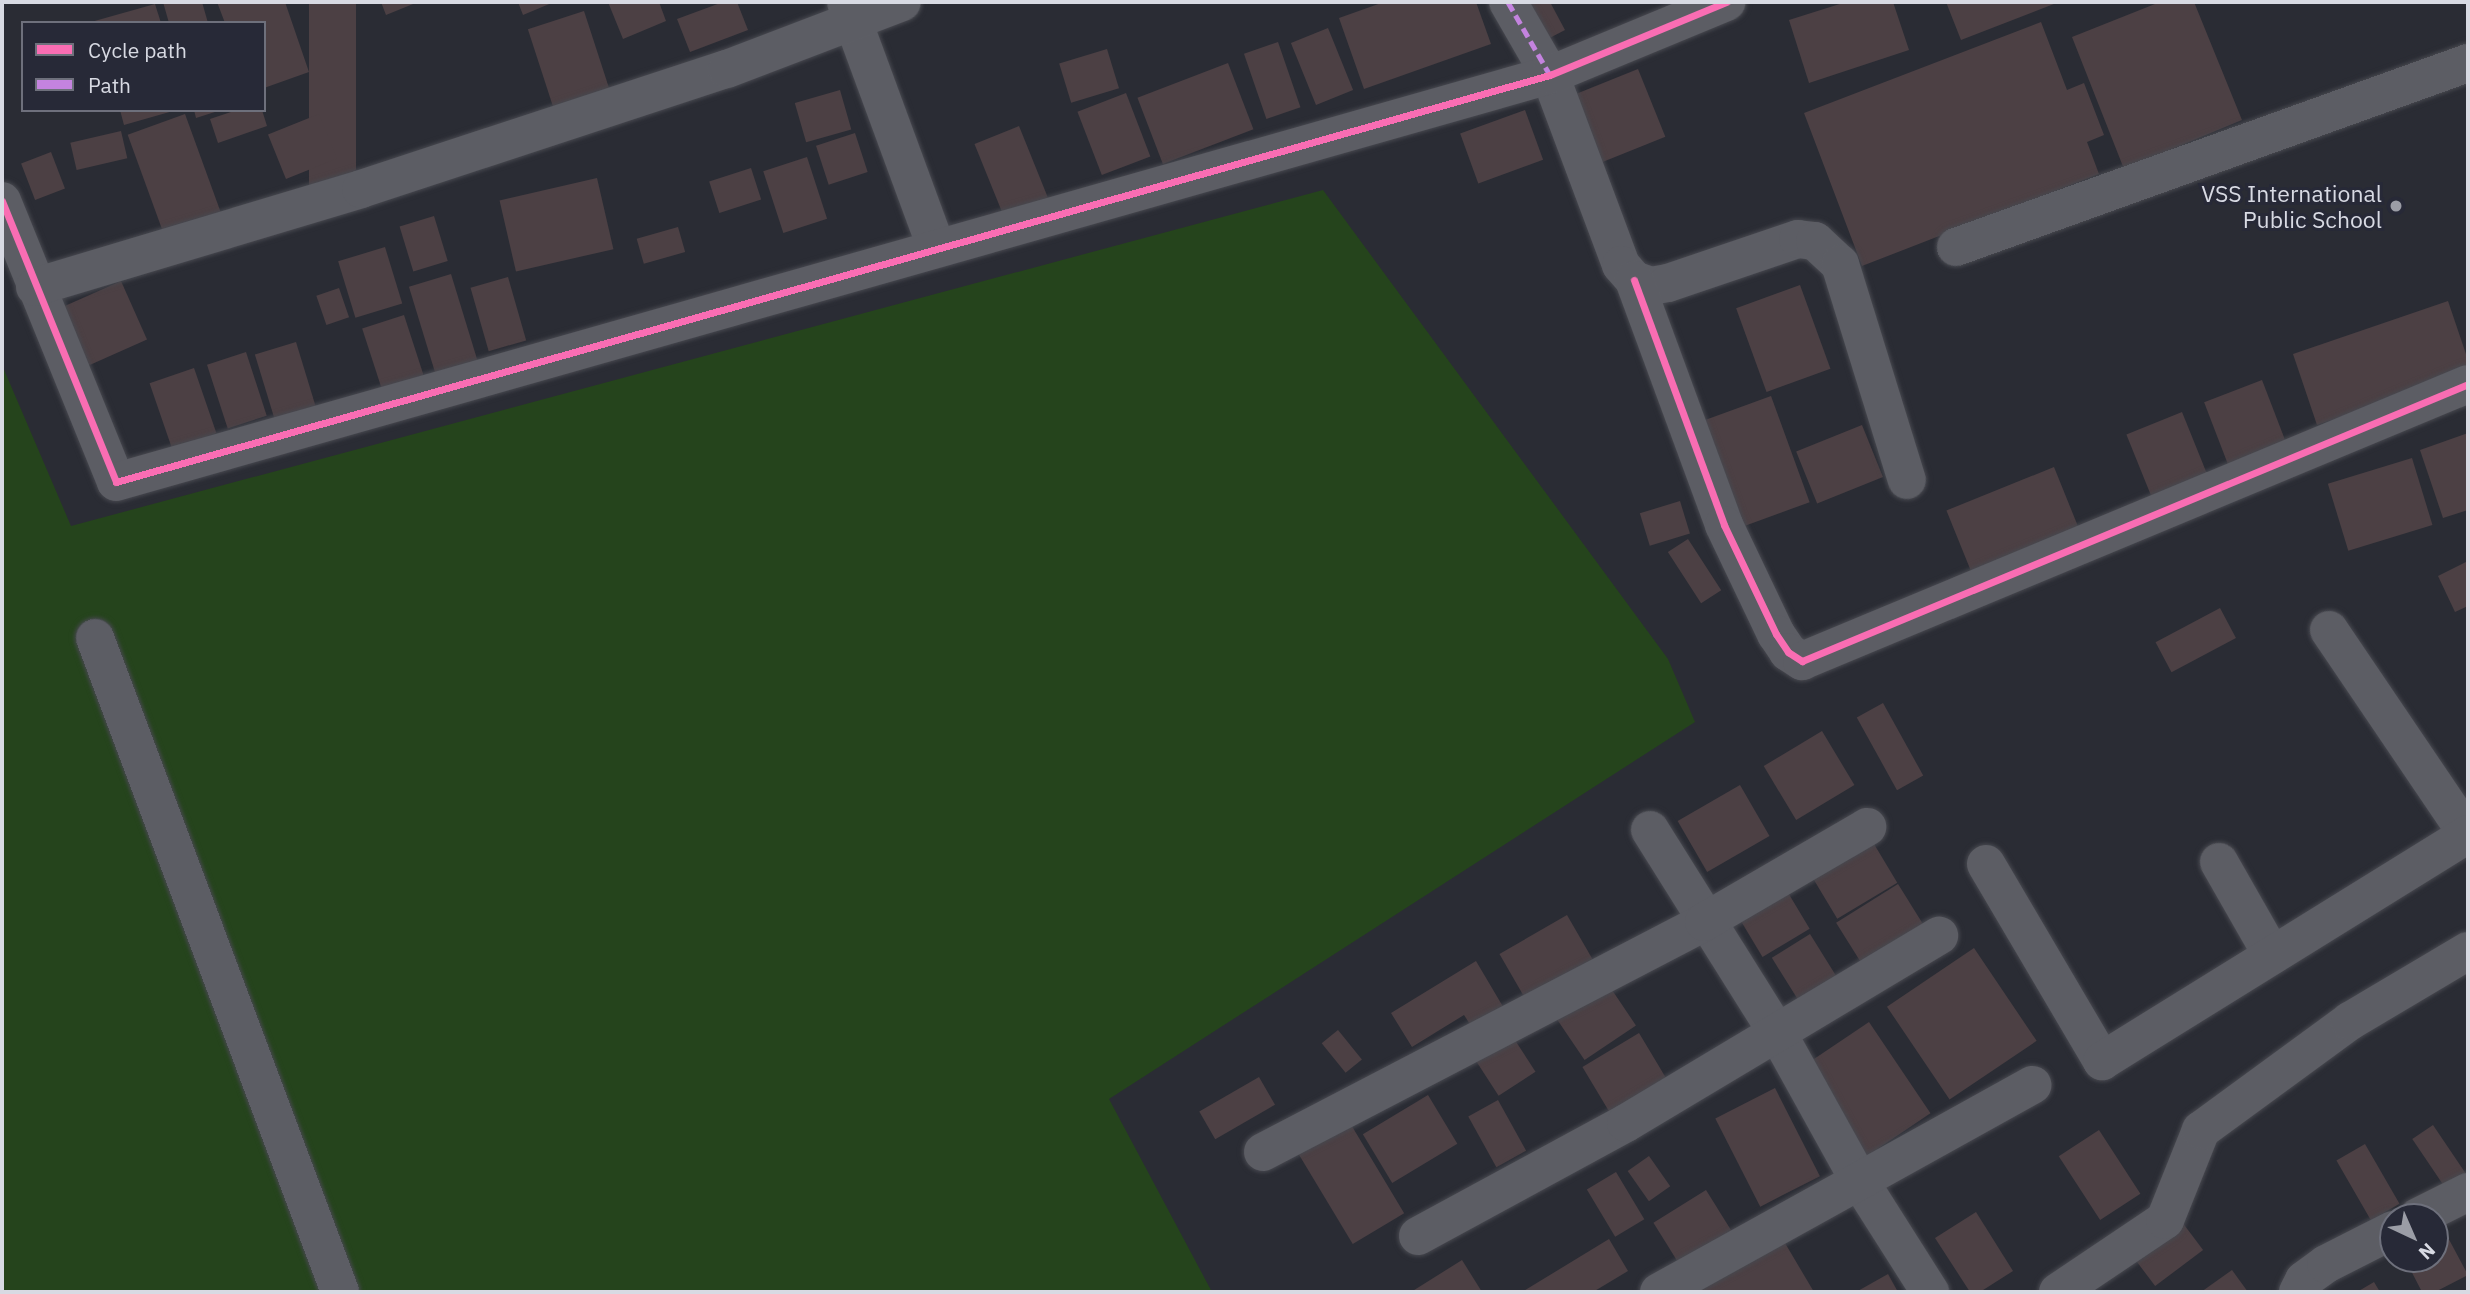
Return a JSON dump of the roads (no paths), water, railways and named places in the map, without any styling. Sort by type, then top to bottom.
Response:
[{"type":"street","points":[[36,287],[361,189],[849,12],[902,2]]},
{"type":"street","points":[[1508,2],[1550,75],[1621,265],[1634,280],[1724,525],[1776,634],[1787,652],[1802,661],[2468,384]]},
{"type":"street","points":[[2,201],[116,482],[936,246],[1550,75],[1726,2]]},
{"type":"street","points":[[849,12],[936,246]]},
{"type":"street","points":[[1956,247],[2468,63]]},
{"type":"street","points":[[1634,280],[1651,286],[1668,283],[1798,239],[1826,248],[1840,264],[1907,480]]},
{"type":"street","points":[[1986,864],[2102,1060],[2468,834],[2329,630]]},
{"type":"street","points":[[94,638],[340,1292]]},
{"type":"street","points":[[1263,1152],[1704,922],[1867,827]]},
{"type":"street","points":[[1650,830],[1704,922],[1778,1034],[1859,1180],[1930,1292]]},
{"type":"street","points":[[2219,862],[2272,955]]},
{"type":"street","points":[[1418,1236],[1778,1034],[1940,936]]},
{"type":"street","points":[[2058,1292],[2165,1220],[2201,1130],[2350,1021],[2468,951]]},
{"type":"street","points":[[1659,1292],[2033,1085]]},
{"type":"street","points":[[2446,1203],[2468,1192]]},
{"type":"street","points":[[2298,1292],[2304,1280],[2326,1264],[2379,1237]]},
{"type":"place","name":"VSS International Public School","points":[[2396,206]]}]
